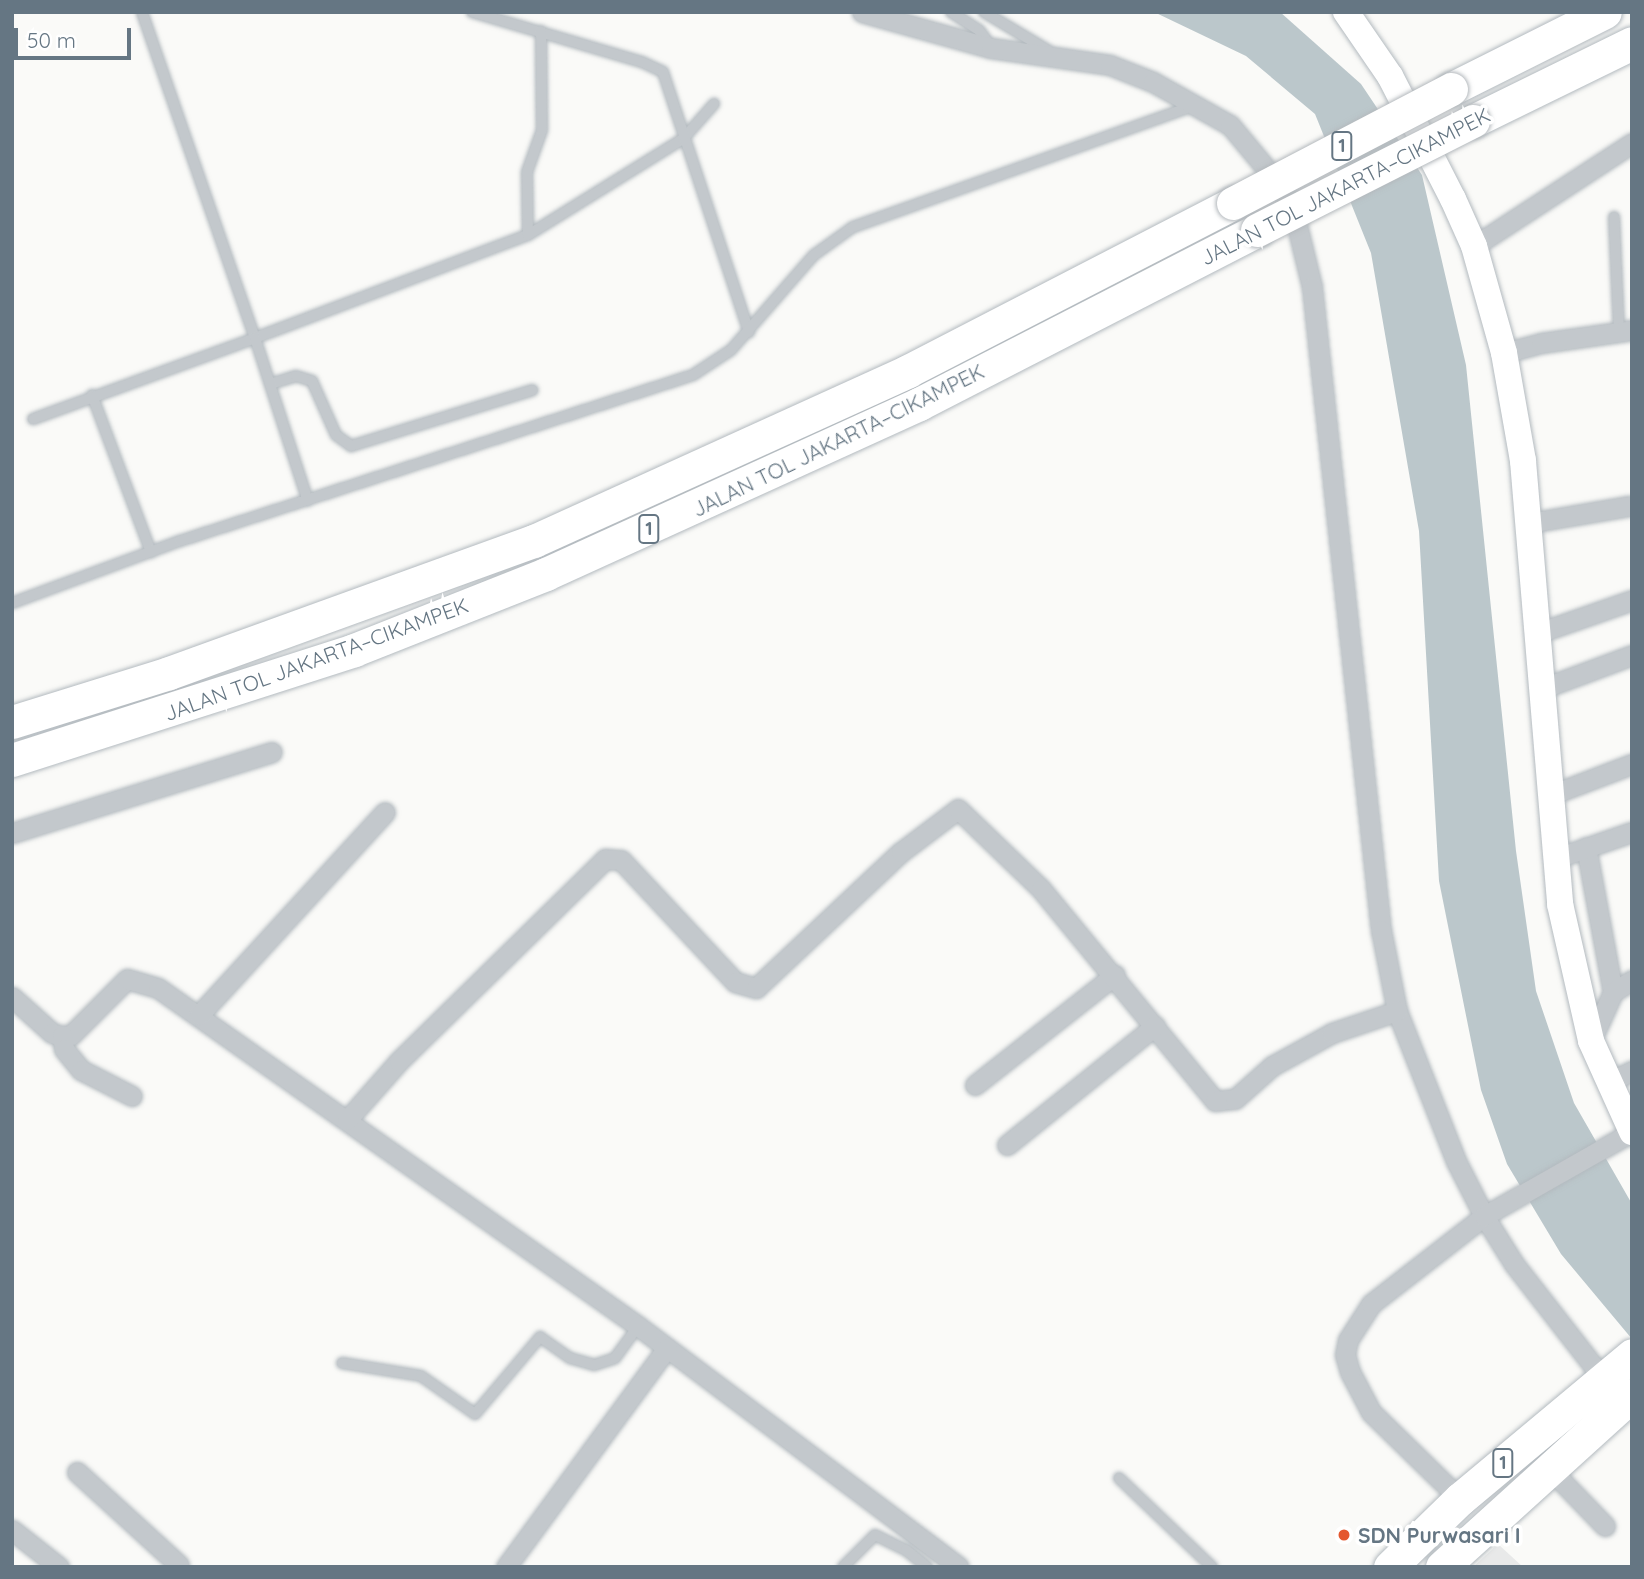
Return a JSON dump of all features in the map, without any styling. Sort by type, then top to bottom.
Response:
[{"type":"highway","points":[[1519,57],[1579,12]]},
{"type":"highway","name":"JALAN TOL JAKARTA–CIKAMPEK","points":[[12,722],[169,673],[534,541],[908,372],[1451,89],[1605,12]]},
{"type":"highway","name":"JALAN TOL JAKARTA–CIKAMPEK","points":[[12,760],[354,650],[546,575],[919,404],[1257,230],[1632,43]]},
{"type":"highway","name":"1","points":[[1442,1567],[1548,1467],[1623,1385]]},
{"type":"highway","name":"1","points":[[1390,1567],[1460,1499],[1623,1385]]},
{"type":"street","points":[[862,12],[991,48],[1110,65],[1197,105],[1230,125],[1260,156],[1293,209],[1306,255],[1381,930],[1397,1011],[1437,1117],[1484,1216],[1514,1264],[1623,1385]]},
{"type":"street","points":[[1346,12],[1390,76],[1474,246],[1504,353],[1529,523],[1548,796],[1565,937],[1591,1041],[1630,1126],[1607,1144],[1484,1216],[1371,1304],[1356,1324],[1345,1355],[1358,1393],[1371,1412],[1460,1499]]},
{"type":"street","points":[[1474,246],[1632,143]]},
{"type":"street","points":[[1504,353],[1573,337],[1625,332]]},
{"type":"street","points":[[1529,523],[1630,506]]},
{"type":"street","points":[[1538,633],[1632,600]]},
{"type":"street","points":[[1541,688],[1632,655]]},
{"type":"street","points":[[12,832],[272,752]]},
{"type":"street","points":[[1548,796],[1632,764]]},
{"type":"street","points":[[347,1120],[399,1061],[606,859],[621,860],[735,982],[756,988],[901,852],[958,809],[1041,889],[1115,975],[1209,1094],[1224,1102],[1298,1050],[1332,1032],[1397,1011]]},
{"type":"street","points":[[199,1015],[385,812]]},
{"type":"street","points":[[1554,859],[1632,832]]},
{"type":"street","points":[[1586,847],[1613,992]]},
{"type":"street","points":[[975,1085],[1115,975]]},
{"type":"street","points":[[12,997],[52,1033],[62,1036],[71,1035],[127,979],[158,988],[638,1326],[959,1567]]},
{"type":"street","points":[[1591,1041],[1613,992],[1632,980]]},
{"type":"street","points":[[1007,1145],[1155,1026]]},
{"type":"street","points":[[62,1036],[64,1049],[81,1070],[132,1096]]},
{"type":"street","points":[[1608,1083],[1632,1071]]},
{"type":"street","points":[[506,1567],[667,1348]]},
{"type":"street","points":[[1548,1467],[1605,1526]]},
{"type":"street","points":[[77,1472],[179,1566]]},
{"type":"street","points":[[12,1530],[59,1567]]},
{"type":"lane","points":[[142,12],[308,500]]},
{"type":"lane","points":[[472,12],[541,31],[663,72],[749,332]]},
{"type":"lane","points":[[951,12],[979,30],[991,48]]},
{"type":"lane","points":[[984,12],[1062,59]]},
{"type":"lane","points":[[527,235],[527,172],[542,130],[541,31]]},
{"type":"lane","points":[[33,419],[527,235],[683,139],[714,104]]},
{"type":"lane","points":[[12,603],[152,552],[694,375],[710,367],[749,332],[814,255],[871,218],[1197,105]]},
{"type":"lane","points":[[1614,217],[1625,332]]},
{"type":"lane","points":[[270,384],[300,376],[312,381],[335,435],[351,446],[533,390]]},
{"type":"lane","points":[[92,395],[152,552]]},
{"type":"lane","points":[[342,1363],[421,1376],[475,1414],[537,1338],[542,1337],[570,1357],[594,1365],[615,1358],[638,1326]]},
{"type":"lane","points":[[1119,1478],[1212,1567]]},
{"type":"lane","points":[[843,1567],[874,1535],[906,1549],[927,1567]]},
{"type":"shaded area","points":[[1154,12],[1280,12],[1361,84],[1422,175],[1466,365],[1516,851],[1536,991],[1574,1103],[1632,1204],[1632,1339],[1561,1254],[1507,1164],[1481,1090],[1439,881],[1419,531],[1371,253],[1315,114],[1246,56]]},
{"type":"shaded area","points":[[1498,1544],[1523,1567],[1473,1567]]},
{"type":"place","name":"SDN Purwasari I","points":[[1344,1535]]}]
